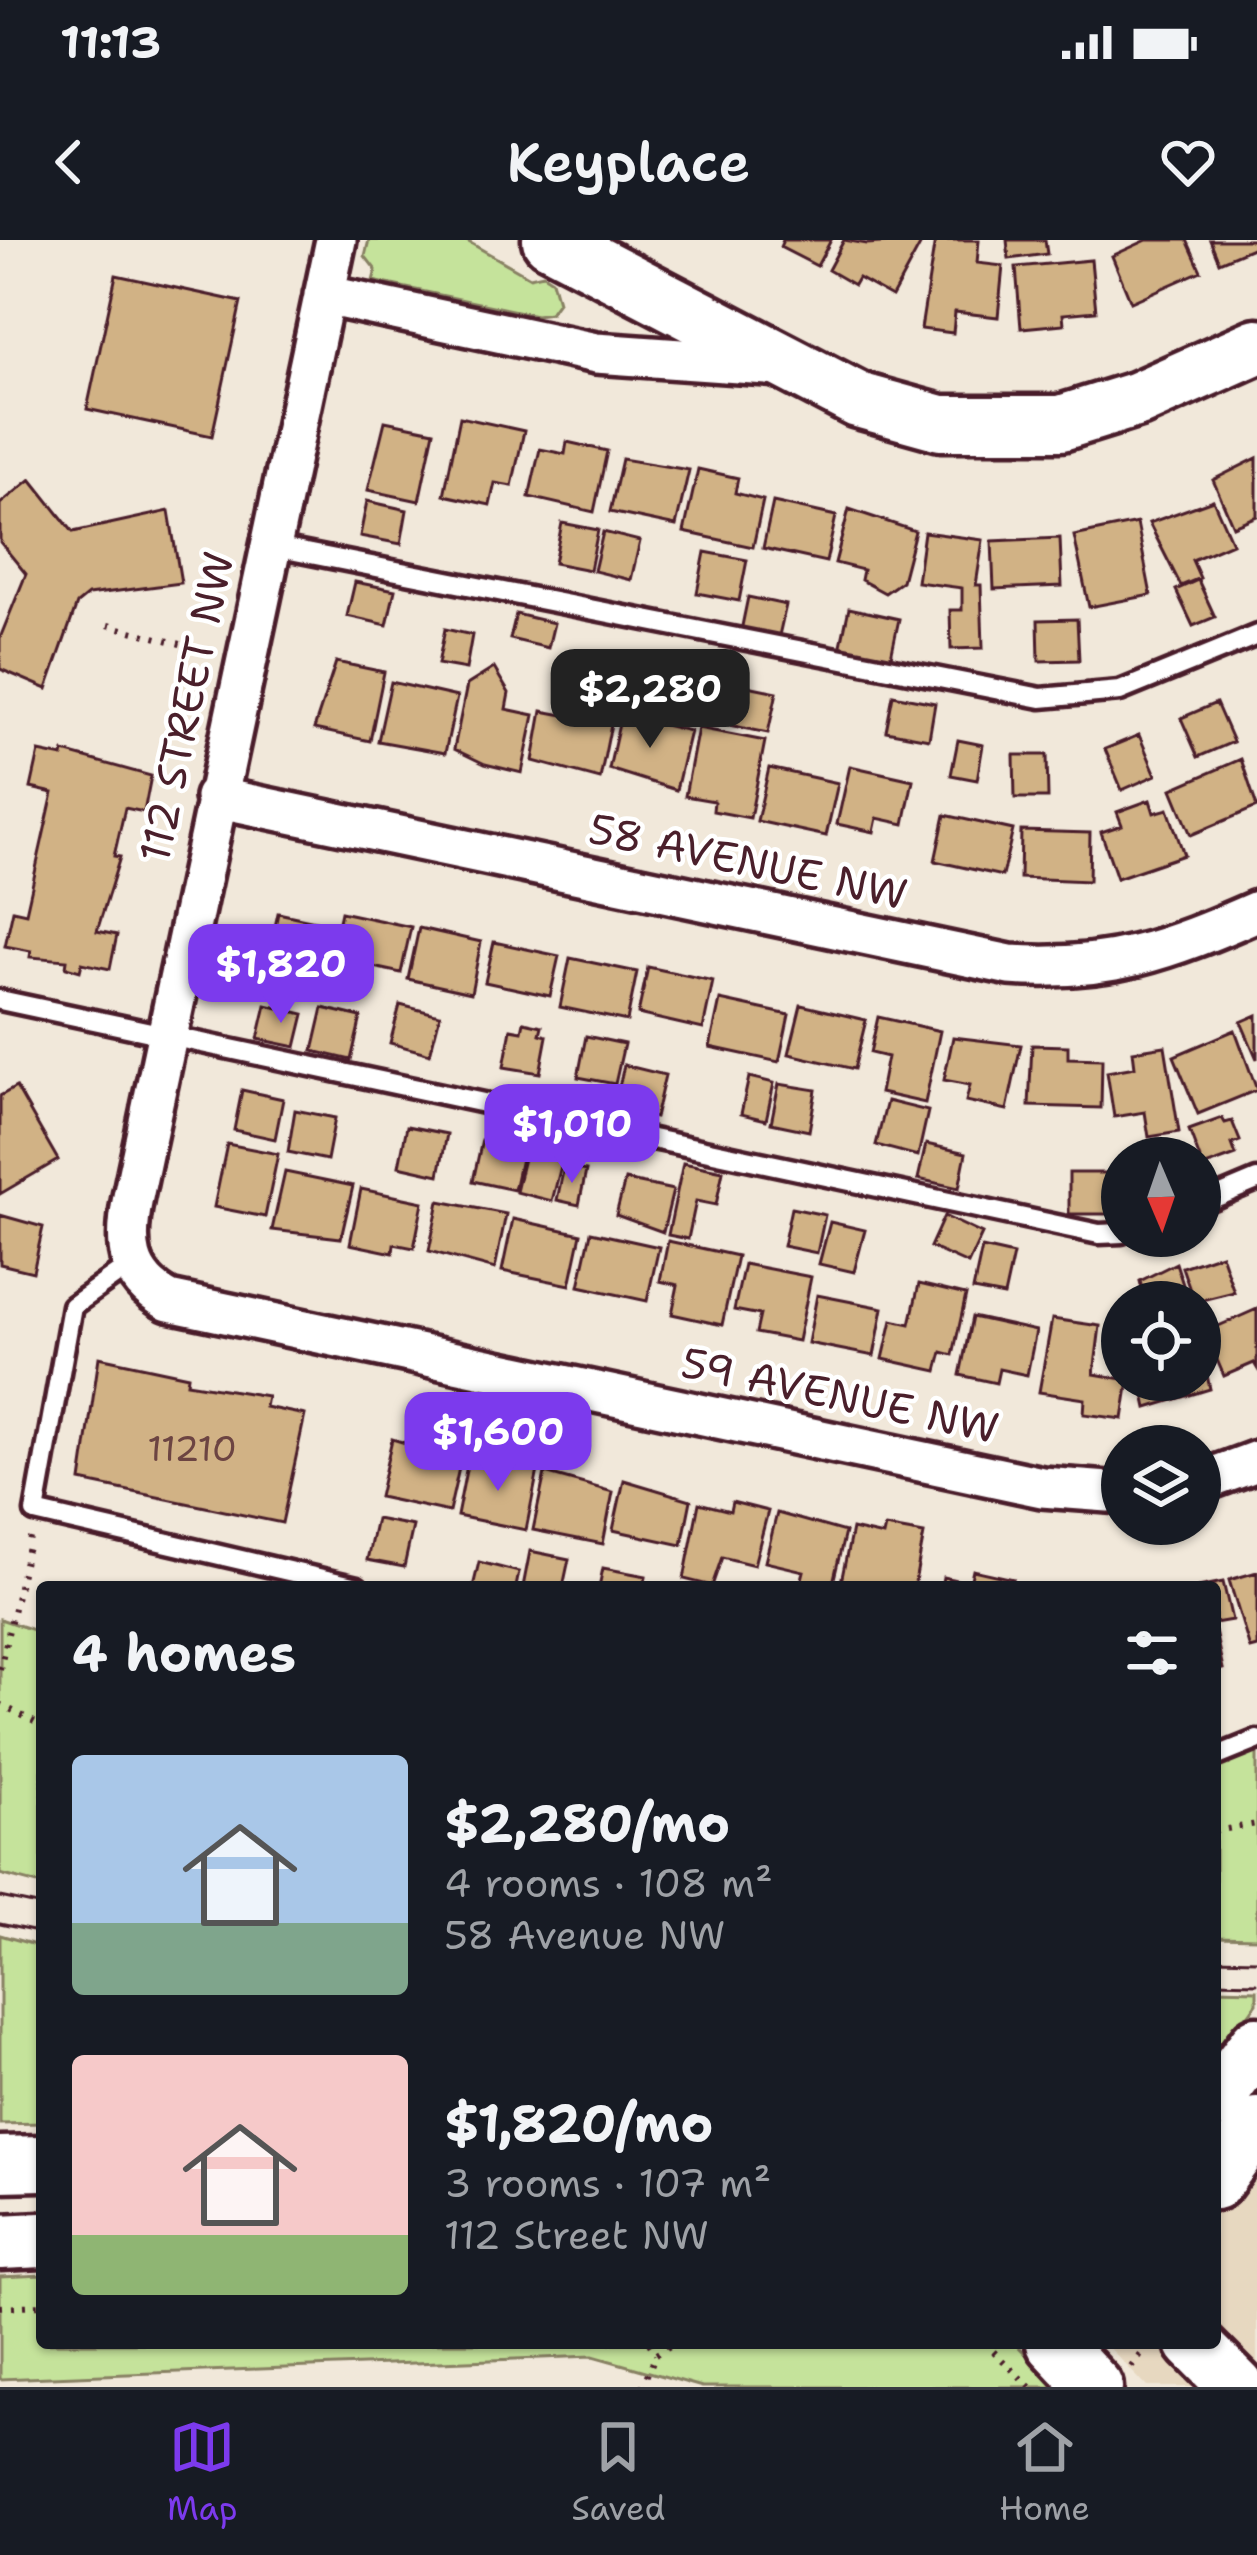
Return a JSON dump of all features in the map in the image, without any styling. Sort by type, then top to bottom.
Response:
[{"type":"street","name":"112 STREET NW","points":[[130,1265],[128,1223],[336,240]]},
{"type":"street","points":[[550,240],[792,367],[896,413],[941,423],[1022,427],[1097,414],[1257,346]]},
{"type":"street","points":[[324,296],[596,353],[792,367]]},
{"type":"street","name":"58 AVENUE NW","points":[[215,797],[1010,965],[1117,963],[1174,947],[1257,911]]},
{"type":"street","name":"59 AVENUE NW","points":[[130,1265],[152,1293],[169,1301],[1042,1486],[1101,1491]]},
{"type":"street","points":[[1221,1474],[1257,1461]]},
{"type":"street","points":[[1221,2167],[1239,2122],[1257,2044]]},
{"type":"street","points":[[0,2164],[36,2163]]},
{"type":"street","points":[[0,2242],[36,2240]]},
{"type":"street","points":[[1198,2349],[1237,2387]]},
{"type":"lane","points":[[270,546],[1041,698],[1120,691],[1257,635]]},
{"type":"lane","points":[[0,1000],[1101,1234]]},
{"type":"lane","points":[[1221,1195],[1257,1180]]},
{"type":"lane","points":[[130,1265],[72,1306],[35,1512],[331,1581]]},
{"type":"lane","points":[[1221,1755],[1257,1740]]},
{"type":"path","points":[[108,625],[245,660]]},
{"type":"path","points":[[0,1669],[35,1512]]},
{"type":"path","points":[[0,1704],[36,1723]]},
{"type":"path","points":[[1221,1830],[1257,1824]]},
{"type":"path","points":[[0,2307],[36,2306]]},
{"type":"path","points":[[653,2349],[656,2354]]},
{"type":"path","points":[[642,2387],[656,2354],[665,2349]]},
{"type":"path","points":[[991,2349],[1030,2387]]},
{"type":"path","points":[[1089,2364],[1132,2349]]},
{"type":"shaded area","points":[[1257,2082],[1257,2387],[1147,2387],[1111,2349],[1221,2349],[1221,2133]]},
{"type":"green space","points":[[369,240],[465,240],[530,277],[543,274],[552,280],[558,302],[550,313],[536,315],[373,281],[376,270],[365,256]]},
{"type":"green space","points":[[0,1619],[36,1631],[36,1883],[0,1874]]},
{"type":"green space","points":[[1257,1745],[1257,1938],[1221,1937],[1221,1760]]},
{"type":"green space","points":[[0,1935],[36,1945],[36,2123],[0,2124]]},
{"type":"green space","points":[[1221,1989],[1257,1990],[1257,2003],[1221,2053]]},
{"type":"green space","points":[[36,2275],[36,2349],[1021,2349],[1058,2387],[702,2387],[593,2356],[0,2379],[0,2277]]},
{"type":"building","points":[[783,240],[831,240],[817,266],[780,247]]},
{"type":"building","points":[[844,240],[867,244],[923,240],[892,297],[858,278],[854,285],[828,270]]},
{"type":"building","points":[[935,240],[979,240],[977,263],[1003,266],[998,317],[955,312],[953,333],[921,329]]},
{"type":"building","points":[[1007,240],[1045,240],[1047,254],[1009,259]]},
{"type":"building","points":[[1147,240],[1187,240],[1201,271],[1131,302],[1112,256]]},
{"type":"building","points":[[1210,240],[1257,240],[1257,246],[1219,262]]},
{"type":"building","points":[[1091,260],[1096,311],[1063,314],[1064,324],[1021,328],[1016,267]]},
{"type":"building","points":[[116,275],[241,302],[212,436],[87,409]]},
{"type":"building","points":[[460,417],[524,431],[512,486],[495,483],[490,505],[444,495]]},
{"type":"building","points":[[385,421],[434,431],[419,501],[368,490]]},
{"type":"building","points":[[567,442],[607,451],[594,512],[529,497],[540,449],[565,454]]},
{"type":"building","points":[[1257,458],[1257,516],[1233,526],[1213,480]]},
{"type":"building","points":[[622,459],[689,470],[676,526],[610,512]]},
{"type":"building","points":[[698,469],[738,478],[735,493],[763,500],[753,547],[684,532]]},
{"type":"building","points":[[31,479],[73,532],[169,511],[181,583],[88,595],[77,604],[47,689],[0,669],[0,638],[26,574],[0,542],[0,504]]},
{"type":"building","points":[[1213,500],[1232,543],[1192,560],[1200,578],[1181,586],[1149,523]]},
{"type":"building","points":[[367,501],[407,510],[401,544],[360,536]]},
{"type":"building","points":[[773,502],[836,516],[826,562],[763,548]]},
{"type":"building","points":[[849,509],[915,531],[902,581],[885,593],[861,580],[863,570],[835,563]]},
{"type":"building","points":[[562,523],[598,530],[590,570],[554,563]]},
{"type":"building","points":[[1137,523],[1151,595],[1089,607],[1074,536]]},
{"type":"building","points":[[603,532],[640,541],[631,580],[594,571]]},
{"type":"building","points":[[924,532],[983,540],[976,585],[981,585],[983,648],[951,649],[950,610],[962,610],[962,588],[917,582]]},
{"type":"building","points":[[1060,538],[1062,586],[994,589],[992,541]]},
{"type":"building","points":[[705,552],[747,560],[739,601],[697,593]]},
{"type":"building","points":[[1198,580],[1215,617],[1193,626],[1176,590]]},
{"type":"building","points":[[355,582],[395,590],[387,625],[347,616]]},
{"type":"building","points":[[748,597],[786,605],[778,640],[741,631]]},
{"type":"building","points":[[849,608],[899,619],[890,661],[840,650]]},
{"type":"building","points":[[516,614],[554,623],[548,648],[510,639]]},
{"type":"building","points":[[1077,619],[1079,660],[1039,661],[1038,620]]},
{"type":"building","points":[[445,629],[472,635],[466,669],[438,664]]},
{"type":"building","points":[[588,653],[627,662],[617,703],[578,694]]},
{"type":"building","points":[[709,656],[744,664],[741,678],[721,674],[716,697],[701,694]]},
{"type":"building","points":[[336,662],[384,672],[370,741],[314,729]]},
{"type":"building","points":[[494,668],[509,693],[506,709],[534,715],[522,773],[485,764],[454,749],[467,685]]},
{"type":"building","points":[[664,668],[704,677],[695,717],[655,707]]},
{"type":"building","points":[[391,682],[457,697],[445,753],[378,741]]},
{"type":"building","points":[[738,684],[777,692],[768,733],[729,725]]},
{"type":"building","points":[[893,695],[935,703],[929,739],[886,731]]},
{"type":"building","points":[[1216,703],[1233,742],[1198,757],[1181,718]]},
{"type":"building","points":[[542,711],[611,724],[600,779],[533,761]]},
{"type":"building","points":[[621,715],[690,731],[676,790],[609,769]]},
{"type":"building","points":[[698,728],[765,741],[750,818],[713,811],[714,801],[685,796]]},
{"type":"building","points":[[1139,735],[1156,775],[1122,790],[1105,749]]},
{"type":"building","points":[[958,740],[983,745],[977,780],[951,775]]},
{"type":"building","points":[[39,752],[63,757],[64,752],[151,776],[144,812],[125,808],[114,856],[120,857],[97,931],[117,935],[110,969],[82,963],[80,971],[66,967],[67,960],[30,957],[31,951],[5,946],[13,910],[26,913],[53,793],[31,788]]},
{"type":"building","points":[[1014,755],[1047,755],[1048,798],[1015,798]]},
{"type":"building","points":[[1241,759],[1257,807],[1191,835],[1172,789]]},
{"type":"building","points":[[850,766],[913,780],[904,824],[877,818],[874,832],[837,824]]},
{"type":"building","points":[[769,768],[838,783],[826,836],[757,821]]},
{"type":"building","points":[[1150,800],[1154,813],[1168,809],[1184,855],[1117,878],[1101,832],[1122,825],[1117,812]]},
{"type":"building","points":[[945,815],[1013,830],[1002,876],[935,861]]},
{"type":"building","points":[[1021,831],[1090,833],[1089,881],[1020,878]]},
{"type":"building","points":[[341,912],[411,927],[401,973],[331,958]]},
{"type":"building","points":[[278,913],[324,923],[309,993],[263,982]]},
{"type":"building","points":[[419,928],[481,942],[471,993],[408,979]]},
{"type":"building","points":[[494,942],[559,956],[550,996],[485,982]]},
{"type":"building","points":[[570,958],[637,972],[627,1021],[560,1007]]},
{"type":"building","points":[[648,967],[713,981],[703,1029],[638,1014]]},
{"type":"building","points":[[720,1000],[789,1015],[779,1062],[710,1047]]},
{"type":"building","points":[[266,1005],[304,1014],[296,1047],[258,1039]]},
{"type":"building","points":[[400,1005],[440,1015],[430,1054],[390,1043]]},
{"type":"building","points":[[801,1005],[866,1020],[854,1069],[789,1054]]},
{"type":"building","points":[[323,1008],[361,1017],[351,1060],[313,1051]]},
{"type":"building","points":[[1257,1015],[1257,1059],[1241,1022]]},
{"type":"building","points":[[878,1017],[940,1031],[925,1103],[880,1093],[887,1057],[870,1053]]},
{"type":"building","points":[[524,1022],[542,1026],[540,1034],[547,1036],[540,1073],[504,1067],[511,1029],[522,1031]]},
{"type":"building","points":[[1235,1030],[1257,1090],[1198,1114],[1174,1056]]},
{"type":"building","points":[[586,1036],[624,1044],[615,1084],[578,1077]]},
{"type":"building","points":[[953,1037],[1021,1045],[1007,1110],[966,1101],[970,1085],[944,1080]]},
{"type":"building","points":[[1032,1045],[1068,1046],[1068,1058],[1102,1059],[1101,1108],[1029,1106]]},
{"type":"building","points":[[1165,1046],[1179,1132],[1149,1137],[1145,1112],[1114,1117],[1107,1072],[1135,1067],[1133,1051]]},
{"type":"building","points":[[624,1065],[665,1075],[655,1118],[614,1109]]},
{"type":"building","points":[[749,1077],[774,1083],[766,1120],[741,1114]]},
{"type":"building","points":[[779,1084],[816,1090],[809,1131],[771,1123]]},
{"type":"building","points":[[16,1087],[58,1160],[0,1194],[0,1096]]},
{"type":"building","points":[[242,1090],[283,1099],[275,1139],[234,1130]]},
{"type":"building","points":[[887,1101],[928,1111],[918,1156],[876,1145]]},
{"type":"building","points":[[295,1110],[335,1118],[327,1160],[288,1152]]},
{"type":"building","points":[[1222,1118],[1225,1123],[1232,1121],[1240,1141],[1232,1144],[1236,1155],[1221,1160],[1221,1137],[1192,1137],[1189,1130]]},
{"type":"building","points":[[407,1126],[447,1134],[439,1175],[399,1166]]},
{"type":"building","points":[[482,1140],[523,1149],[514,1190],[473,1181]]},
{"type":"building","points":[[227,1144],[278,1154],[265,1217],[214,1207]]},
{"type":"building","points":[[926,1144],[966,1153],[959,1188],[918,1179]]},
{"type":"building","points":[[526,1150],[563,1158],[552,1201],[516,1192]]},
{"type":"building","points":[[683,1163],[723,1171],[716,1205],[696,1201],[688,1239],[668,1235]]},
{"type":"building","points":[[564,1167],[586,1171],[579,1205],[557,1200]]},
{"type":"building","points":[[285,1172],[353,1186],[341,1238],[272,1230]]},
{"type":"building","points":[[1069,1173],[1101,1173],[1101,1214],[1069,1214]]},
{"type":"building","points":[[625,1180],[673,1190],[663,1232],[616,1215]]},
{"type":"building","points":[[361,1189],[423,1202],[414,1248],[394,1244],[393,1253],[350,1244]]},
{"type":"building","points":[[439,1201],[506,1214],[495,1269],[429,1251]]},
{"type":"building","points":[[791,1208],[825,1215],[817,1253],[783,1246]]},
{"type":"building","points":[[0,1215],[43,1227],[33,1272],[0,1264]]},
{"type":"building","points":[[944,1216],[982,1234],[968,1264],[930,1247]]},
{"type":"building","points":[[513,1219],[581,1234],[570,1285],[502,1271]]},
{"type":"building","points":[[830,1222],[865,1230],[854,1272],[819,1264]]},
{"type":"building","points":[[591,1232],[659,1247],[647,1301],[579,1286]]},
{"type":"building","points":[[668,1241],[737,1256],[722,1325],[672,1314],[678,1285],[660,1281]]},
{"type":"building","points":[[982,1248],[1013,1255],[1004,1296],[973,1290]]},
{"type":"building","points":[[1221,1254],[1234,1292],[1221,1295],[1221,1281],[1187,1281],[1182,1267]]},
{"type":"building","points":[[1176,1263],[1182,1281],[1140,1281]]},
{"type":"building","points":[[744,1264],[811,1277],[798,1341],[756,1333],[760,1315],[734,1310]]},
{"type":"building","points":[[919,1284],[966,1295],[953,1355],[942,1352],[937,1371],[883,1359],[892,1320],[910,1324]]},
{"type":"building","points":[[817,1295],[883,1308],[874,1356],[808,1343]]},
{"type":"building","points":[[1257,1309],[1257,1368],[1254,1363],[1224,1376],[1221,1325]]},
{"type":"building","points":[[972,1317],[1036,1331],[1027,1375],[999,1369],[996,1383],[960,1375]]},
{"type":"building","points":[[1052,1319],[1100,1326],[1094,1374],[1101,1375],[1101,1401],[1126,1401],[1123,1419],[1084,1414],[1085,1399],[1039,1392]]},
{"type":"building","points":[[99,1357],[188,1376],[187,1383],[267,1396],[265,1407],[305,1415],[282,1523],[81,1481]]},
{"type":"building","points":[[392,1439],[461,1459],[449,1512],[379,1497]]},
{"type":"building","points":[[468,1460],[538,1470],[526,1530],[457,1516]]},
{"type":"building","points":[[545,1473],[613,1492],[603,1544],[533,1530]]},
{"type":"building","points":[[624,1480],[691,1500],[682,1545],[613,1530]]},
{"type":"building","points":[[732,1502],[768,1511],[754,1565],[722,1557],[714,1581],[684,1579],[699,1503],[730,1511]]},
{"type":"building","points":[[777,1513],[845,1532],[833,1581],[802,1581],[804,1571],[765,1562]]},
{"type":"building","points":[[376,1519],[413,1526],[404,1567],[367,1560]]},
{"type":"building","points":[[885,1527],[924,1534],[915,1581],[841,1581],[852,1529],[883,1536]]},
{"type":"building","points":[[530,1551],[569,1559],[564,1581],[524,1581]]},
{"type":"building","points":[[479,1562],[519,1572],[517,1581],[474,1581]]},
{"type":"building","points":[[603,1568],[646,1576],[645,1581],[600,1581]]},
{"type":"building","points":[[973,1570],[1013,1579],[1012,1581],[970,1581]]},
{"type":"building","points":[[1257,1572],[1257,1647],[1250,1649],[1229,1580]]},
{"type":"building","points":[[1221,1582],[1232,1620],[1221,1622]]},
{"type":"tram line","points":[[0,1897],[36,1905]]},
{"type":"tram line","points":[[0,1924],[36,1932]]},
{"type":"tram line","points":[[1221,1959],[1257,1960]]},
{"type":"tram line","points":[[1221,1982],[1257,1983]]}]
